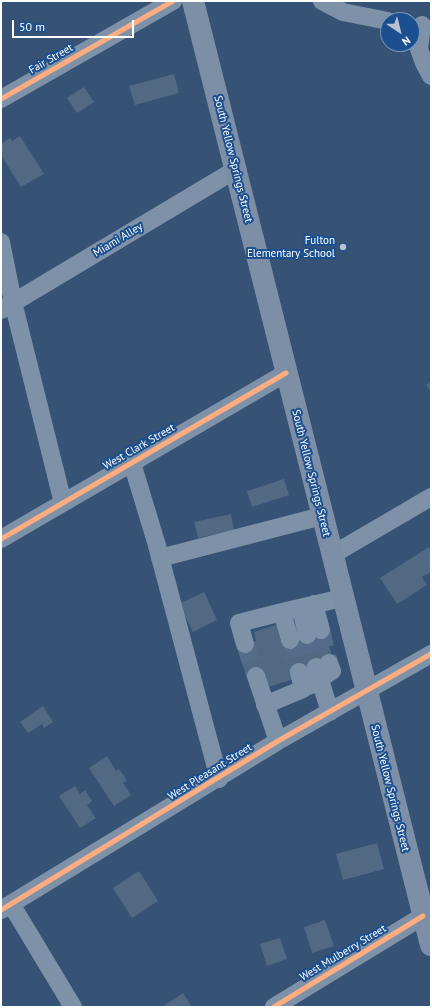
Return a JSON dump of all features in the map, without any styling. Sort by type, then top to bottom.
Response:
[{"type":"main road","name":"South Yellow Springs Street","points":[[193,1],[342,598],[428,930]]},
{"type":"street","name":"Fair Street","points":[[1,99],[173,1]]},
{"type":"street","points":[[322,1],[343,12],[380,19]]},
{"type":"street","points":[[422,25],[419,49],[431,76]]},
{"type":"street","name":"Miami Alley","points":[[7,306],[235,170]]},
{"type":"street","points":[[1,242],[7,306],[63,503]]},
{"type":"street","name":"West Clark Street","points":[[1,539],[286,373]]},
{"type":"street","points":[[132,463],[160,558],[219,779]]},
{"type":"street","points":[[332,555],[431,496]]},
{"type":"street","points":[[160,558],[322,516]]},
{"type":"street","points":[[246,644],[239,623],[342,598]]},
{"type":"street","points":[[308,606],[314,632]]},
{"type":"street","points":[[282,612],[290,640]]},
{"type":"street","name":"West Pleasant Street","points":[[6,907],[219,779],[278,741],[431,654]]},
{"type":"street","points":[[298,672],[317,675]]},
{"type":"street","points":[[266,705],[317,675]]},
{"type":"street","points":[[317,675],[330,712]]},
{"type":"street","points":[[256,676],[278,741]]},
{"type":"street","points":[[6,907],[73,1007]]},
{"type":"street","name":"West Mulberry Street","points":[[274,1007],[428,930]]},
{"type":"building","points":[[174,74],[179,93],[135,105],[129,86]]},
{"type":"building","points":[[84,87],[94,102],[77,113],[67,98]]},
{"type":"building","points":[[20,136],[44,174],[21,187],[1,155],[1,144],[10,138],[12,141]]},
{"type":"building","points":[[431,382],[431,392],[426,385]]},
{"type":"building","points":[[284,479],[289,495],[252,507],[247,491]]},
{"type":"building","points":[[231,514],[234,530],[198,538],[194,522]]},
{"type":"building","points":[[429,547],[431,550],[431,572],[422,577],[427,585],[397,604],[380,578]]},
{"type":"building","points":[[204,592],[217,620],[193,632],[179,604]]},
{"type":"building","points":[[276,625],[281,642],[324,629],[334,662],[294,679],[268,687],[264,674],[247,679],[237,646],[256,641],[254,632]]},
{"type":"building","points":[[43,706],[53,722],[44,728],[42,724],[28,733],[20,722]]},
{"type":"building","points":[[107,756],[116,771],[119,769],[127,781],[123,783],[131,795],[114,806],[89,768]]},
{"type":"building","points":[[75,786],[80,794],[85,790],[92,801],[87,805],[96,818],[80,828],[59,796]]},
{"type":"building","points":[[377,843],[384,869],[343,880],[336,854]]},
{"type":"building","points":[[139,871],[158,901],[132,918],[113,888]]},
{"type":"building","points":[[325,920],[334,946],[312,953],[304,927]]},
{"type":"building","points":[[280,938],[287,959],[267,966],[260,944]]},
{"type":"building","points":[[183,993],[192,1007],[162,1007]]},
{"type":"tunnel","points":[[321,630],[329,663]]},
{"type":"tunnel","points":[[307,635],[316,667]]},
{"type":"tunnel","points":[[290,640],[299,672]]},
{"type":"tunnel","points":[[245,644],[256,676]]},
{"type":"cycle path","points":[[1,99],[173,1]]},
{"type":"cycle path","points":[[1,539],[286,373]]},
{"type":"cycle path","points":[[1,910],[278,741],[431,654]]},
{"type":"cycle path","points":[[274,1007],[423,916]]},
{"type":"place","name":"Fulton Elementary School","points":[[343,247]]}]
